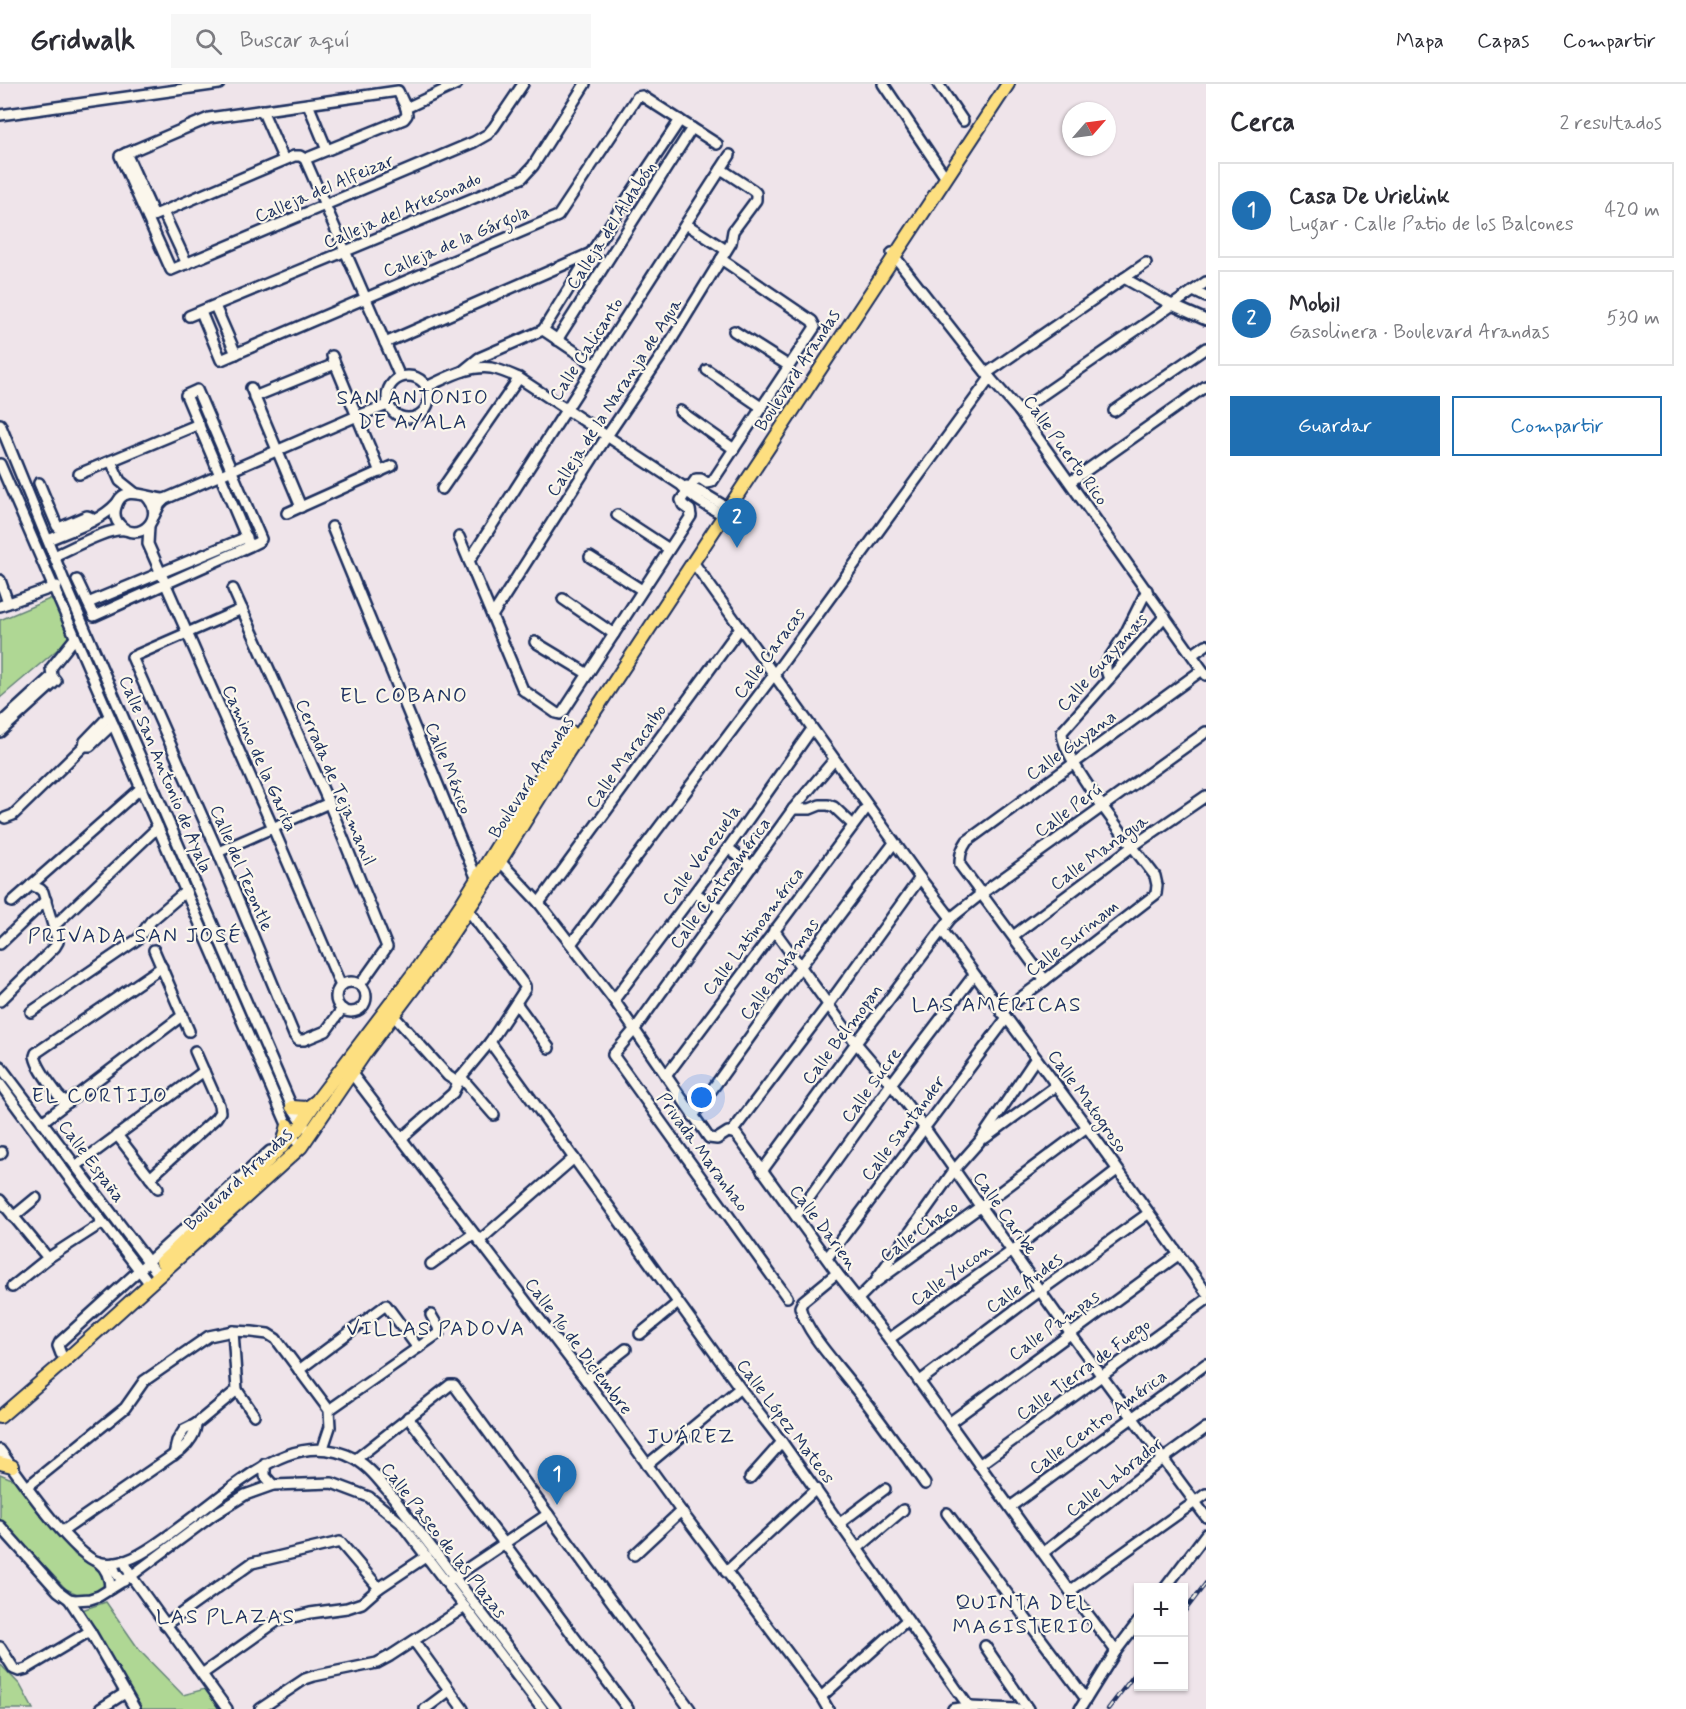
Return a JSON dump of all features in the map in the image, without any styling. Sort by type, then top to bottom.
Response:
[{"type":"main road","name":"Boulevard Arandas","points":[[307,1128],[318,1099],[393,1015],[430,964],[539,788],[944,175],[1001,84]]},
{"type":"main road","name":"Boulevard Arandas","points":[[944,175],[1008,84]]},
{"type":"main road","name":"Boulevard Arandas","points":[[539,788],[693,562],[723,510]]},
{"type":"main road","name":"Boulevard Arandas","points":[[0,1417],[290,1139],[307,1128],[416,970],[465,906]]},
{"type":"main road","points":[[292,1107],[307,1108],[318,1099]]},
{"type":"main road","name":"Boulevard Arandas","points":[[0,1408],[149,1273],[290,1139]]},
{"type":"main road","points":[[243,1176],[256,1173]]},
{"type":"street","points":[[0,115],[219,84]]},
{"type":"street","points":[[406,108],[457,84]]},
{"type":"street","name":"Calleja del Alfeizar","points":[[165,257],[171,270],[474,142],[488,134],[494,127],[523,84]]},
{"type":"street","name":"Calleja del Artesonado","points":[[189,316],[522,178],[533,166],[585,84]]},
{"type":"street","points":[[883,84],[944,175]]},
{"type":"street","points":[[938,84],[963,121]]},
{"type":"street","points":[[187,264],[155,215],[123,154],[209,118],[398,92],[406,108],[407,115],[404,119],[305,159]]},
{"type":"street","name":"Calleja de la Gárgola","points":[[201,312],[221,360],[236,354],[558,216],[637,97],[642,96],[680,120]]},
{"type":"street","points":[[308,104],[327,150]]},
{"type":"street","points":[[262,110],[284,160]]},
{"type":"street","points":[[680,120],[717,144]]},
{"type":"street","name":"Calleja del Aldabón","points":[[543,330],[591,253],[680,120]]},
{"type":"street","name":"Calleja del Aldabón","points":[[557,340],[692,128]]},
{"type":"street","name":"Calle Calicanto","points":[[469,561],[730,155]]},
{"type":"street","points":[[155,215],[294,156],[305,159],[400,377]]},
{"type":"street","name":"Calleja de la Naranja de Agua","points":[[492,616],[607,436],[664,352],[731,243],[733,231],[756,200],[756,193],[753,190],[721,169]]},
{"type":"street","points":[[644,174],[657,183]]},
{"type":"street","points":[[155,215],[165,257],[180,250]]},
{"type":"street","points":[[459,537],[523,690],[556,714],[560,714],[691,516],[690,510],[683,505],[681,500],[686,488],[696,479],[707,483],[712,482],[814,327],[812,321],[686,224]]},
{"type":"street","points":[[385,343],[591,253]]},
{"type":"street","name":"Calle Puerto Rico","points":[[892,254],[1019,411],[1204,672]]},
{"type":"street","name":"Calle Caracas","points":[[571,944],[773,676],[989,375],[1146,263]]},
{"type":"street","points":[[1124,278],[1172,305],[1206,320]]},
{"type":"street","points":[[1019,411],[1206,282]]},
{"type":"street","points":[[1193,291],[1206,297]]},
{"type":"street","points":[[215,306],[236,354]]},
{"type":"street","points":[[426,387],[462,371],[479,358],[543,330],[595,365]]},
{"type":"street","points":[[734,331],[789,366]]},
{"type":"street","points":[[1114,411],[1206,348]]},
{"type":"street","points":[[301,507],[253,393],[333,360],[380,472]]},
{"type":"street","points":[[462,371],[492,368],[519,378],[723,510]]},
{"type":"street","points":[[707,370],[761,407]]},
{"type":"street","points":[[410,376],[420,380],[426,387],[429,395],[428,404],[416,416],[408,418],[400,416],[388,405],[387,394],[391,384],[400,377],[410,376]]},
{"type":"street","points":[[442,489],[519,378]]},
{"type":"street","points":[[1070,482],[1206,386]]},
{"type":"street","points":[[88,603],[161,573],[248,542],[258,542],[261,539],[197,390],[186,395],[248,542]]},
{"type":"street","points":[[54,556],[107,532],[118,529],[138,531],[149,526],[156,509],[165,499],[357,416],[388,405]]},
{"type":"street","points":[[680,411],[734,448]]},
{"type":"street","name":"Calle San Antonio de Ayala","points":[[0,424],[65,583],[292,1107],[307,1128]]},
{"type":"street","points":[[79,474],[199,424]]},
{"type":"street","points":[[111,461],[124,486],[135,493],[165,499]]},
{"type":"street","points":[[17,465],[1,468],[198,917],[290,1139],[243,1176],[149,1273]]},
{"type":"street","points":[[287,513],[392,466]]},
{"type":"street","points":[[120,481],[115,509],[118,522],[130,531]]},
{"type":"street","points":[[39,483],[59,528],[87,516],[92,521]]},
{"type":"street","points":[[48,540],[92,521],[110,511],[127,494],[135,493]]},
{"type":"street","points":[[146,496],[153,505],[154,516]]},
{"type":"street","points":[[617,515],[669,549]]},
{"type":"street","name":"Camino de la Garita","points":[[149,526],[148,544],[341,986]]},
{"type":"street","name":"Calle México","points":[[332,527],[479,884]]},
{"type":"street","name":"Camino de la Garita","points":[[130,531],[148,544]]},
{"type":"street","points":[[59,535],[66,551]]},
{"type":"street","points":[[77,580],[94,616],[166,584],[248,542]]},
{"type":"street","points":[[590,556],[642,590]]},
{"type":"street","points":[[693,562],[894,843],[951,918]]},
{"type":"street","points":[[0,580],[4,604],[65,583]]},
{"type":"street","name":"Cerrada de Tejamanil","points":[[233,589],[329,803],[387,947],[360,985]]},
{"type":"street","points":[[1109,679],[1106,663],[1125,634],[1147,590]]},
{"type":"street","points":[[563,599],[614,634]]},
{"type":"street","points":[[187,633],[242,609]]},
{"type":"street","name":"Calle Guayanas","points":[[1073,763],[1062,738],[1062,732],[1165,616]]},
{"type":"street","name":"Calle Maracaibo","points":[[539,903],[740,628]]},
{"type":"street","name":"Calle del Tezontle","points":[[187,633],[132,657],[218,852],[294,1035],[298,1040],[304,1040],[326,1031],[342,1009]]},
{"type":"street","points":[[3,726],[28,702],[56,681],[52,676],[51,668],[75,638]]},
{"type":"street","points":[[535,642],[588,674]]},
{"type":"street","points":[[1193,654],[1206,645]]},
{"type":"street","name":"Calle Guyana","points":[[981,894],[960,865],[961,849],[967,842],[1073,763],[1204,672]]},
{"type":"street","points":[[102,700],[114,696]]},
{"type":"street","points":[[5,818],[13,815],[84,746],[85,741],[111,720]]},
{"type":"street","name":"Calle Venezuela","points":[[614,1000],[728,848],[812,729]]},
{"type":"street","name":"Calle Perú","points":[[951,918],[1102,805],[1206,732]]},
{"type":"street","name":"Calle Centroamérica","points":[[635,1029],[793,809],[834,760]]},
{"type":"street","points":[[1073,763],[1133,846]]},
{"type":"street","points":[[12,902],[141,788]]},
{"type":"street","name":"Calle Managua","points":[[1012,936],[1133,846],[1206,796]]},
{"type":"street","points":[[218,852],[329,803]]},
{"type":"street","points":[[793,809],[810,809],[828,805],[834,807],[853,825]]},
{"type":"street","name":"Calle Latinoamérica","points":[[666,1076],[868,806]]},
{"type":"street","points":[[54,926],[158,827]]},
{"type":"street","name":"Calle Bahamas","points":[[693,1116],[801,966],[894,843]]},
{"type":"street","name":"Calle Surinam","points":[[1003,1015],[1156,894],[1155,876],[1133,846]]},
{"type":"street","points":[[728,848],[752,867]]},
{"type":"street","points":[[171,855],[182,850]]},
{"type":"street","points":[[496,857],[539,903],[614,1000],[709,1138],[717,1139],[728,1131],[732,1132],[920,878]]},
{"type":"street","points":[[0,1001],[56,947],[58,942],[46,900],[40,889],[31,885]]},
{"type":"street","points":[[31,1012],[138,939],[151,921],[186,891]]},
{"type":"street","points":[[695,892],[721,909]]},
{"type":"street","points":[[981,894],[1045,980]]},
{"type":"street","points":[[0,944],[46,900]]},
{"type":"street","points":[[402,1138],[453,1093],[459,1079],[490,1042],[525,988],[465,906]]},
{"type":"street","points":[[198,917],[208,913]]},
{"type":"street","name":"Calle Belmopan","points":[[762,1171],[856,1042],[951,918]]},
{"type":"street","name":"Calle Caribe","points":[[774,930],[856,1042],[955,1169],[1131,1418],[1206,1517]]},
{"type":"street","name":"Calle Matogroso","points":[[942,930],[1206,1292]]},
{"type":"street","points":[[154,950],[189,1031]]},
{"type":"street","points":[[69,1102],[62,1099],[39,1066],[34,1056],[36,1053],[162,967]]},
{"type":"street","name":"Calle Sucre","points":[[796,1216],[891,1084],[975,975]]},
{"type":"street","points":[[351,982],[360,985],[366,995],[364,1005],[352,1012],[342,1009],[336,998],[341,986],[351,982]]},
{"type":"street","points":[[516,1003],[549,1047]]},
{"type":"street","points":[[42,1122],[183,1015]]},
{"type":"street","points":[[393,1015],[447,1076],[459,1079],[494,1116]]},
{"type":"street","name":"Calle Santander","points":[[827,1258],[1003,1015]]},
{"type":"street","name":"Privada Maranhao","points":[[635,1029],[613,1055],[787,1297]]},
{"type":"street","name":"Calle López Mateos","points":[[490,1042],[678,1303],[816,1489],[969,1707]]},
{"type":"street","points":[[150,1178],[216,1119],[220,1112],[195,1051]]},
{"type":"street","points":[[872,1284],[955,1169],[980,1142],[1036,1058]]},
{"type":"street","name":"Calle 16 de Diciembre","points":[[348,1068],[586,1380],[823,1704]]},
{"type":"street","name":"Calle España","points":[[1,1070],[94,1190],[149,1273]]},
{"type":"street","points":[[76,1166],[204,1071]]},
{"type":"street","name":"Calle España","points":[[0,1084],[102,1223],[149,1273]]},
{"type":"street","points":[[980,1142],[1056,1086]]},
{"type":"street","name":"Calle Chaco","points":[[858,1299],[872,1284],[981,1207],[1087,1127]]},
{"type":"street","name":"Calle Darien","points":[[732,1132],[736,1134],[837,1273],[889,1339],[1116,1652]]},
{"type":"street","points":[[117,1136],[158,1188]]},
{"type":"street","points":[[430,1264],[476,1237],[574,1158]]},
{"type":"street","name":"Calle Yucon","points":[[889,1339],[1012,1251],[1117,1170]]},
{"type":"street","points":[[84,1198],[94,1190]]},
{"type":"street","points":[[13,1216],[36,1198]]},
{"type":"street","points":[[0,1200],[48,1258]]},
{"type":"street","name":"Calle Andes","points":[[920,1382],[1040,1291],[1149,1213]]},
{"type":"street","points":[[12,1287],[48,1258],[102,1223]]},
{"type":"street","name":"Calle Pampas","points":[[949,1424],[1178,1255]]},
{"type":"street","points":[[837,1273],[803,1301],[800,1307],[802,1315],[823,1348],[925,1484]]},
{"type":"street","name":"Calle Tierra de Fuego","points":[[979,1465],[1206,1300]]},
{"type":"street","points":[[640,1334],[678,1303]]},
{"type":"street","points":[[299,1370],[386,1305],[418,1348]]},
{"type":"street","points":[[329,1410],[439,1333],[438,1327],[430,1316]]},
{"type":"street","points":[[233,1331],[237,1390],[254,1415]]},
{"type":"street","points":[[27,1487],[125,1408],[144,1381],[209,1336],[233,1331],[261,1333],[272,1337],[299,1370],[329,1410],[330,1426],[324,1448]]},
{"type":"street","points":[[586,1380],[626,1349]]},
{"type":"street","name":"Calle Centro América","points":[[1010,1507],[1206,1364]]},
{"type":"street","points":[[356,1459],[408,1417],[454,1385],[690,1709]]},
{"type":"street","points":[[647,1465],[740,1388]]},
{"type":"street","points":[[63,1531],[174,1455],[180,1435],[237,1390]]},
{"type":"street","points":[[408,1417],[627,1709]]},
{"type":"street","name":"Calle Labrador","points":[[1043,1553],[1206,1428]]},
{"type":"street","points":[[750,1478],[782,1442]]},
{"type":"street","name":"Calle Paseo de las Plazas","points":[[98,1562],[119,1562],[149,1550],[265,1464],[280,1456],[324,1448],[356,1459],[381,1482],[450,1580],[465,1607],[542,1709]]},
{"type":"street","points":[[0,1450],[4,1465],[27,1487],[80,1552],[98,1562],[107,1573],[110,1589]]},
{"type":"street","points":[[265,1464],[265,1476],[273,1485]]},
{"type":"street","points":[[369,1497],[381,1482]]},
{"type":"street","name":"Calle Paseo de las Plazas","points":[[69,1599],[90,1599],[99,1596],[128,1579],[244,1494],[273,1485],[332,1483],[369,1497],[401,1524],[450,1580],[555,1709]]},
{"type":"street","points":[[726,1572],[816,1489]]},
{"type":"street","points":[[840,1523],[885,1489]]},
{"type":"street","points":[[1070,1591],[1206,1494]]},
{"type":"street","points":[[858,1548],[903,1510]]},
{"type":"street","points":[[634,1555],[681,1511]]},
{"type":"street","points":[[947,1513],[1086,1700]]},
{"type":"street","points":[[450,1580],[548,1514]]},
{"type":"street","points":[[1,1531],[69,1599],[135,1709]]},
{"type":"street","points":[[1168,1583],[1206,1534]]},
{"type":"street","points":[[165,1625],[252,1563],[340,1542],[379,1588]]},
{"type":"street","points":[[202,1674],[277,1621],[362,1603],[379,1588],[427,1556]]},
{"type":"street","points":[[119,1562],[128,1579],[227,1709]]},
{"type":"street","points":[[260,1709],[305,1679],[377,1664],[465,1607]]},
{"type":"street","points":[[823,1704],[907,1620]]},
{"type":"street","points":[[1080,1709],[1134,1627]]},
{"type":"street","points":[[0,1647],[19,1671],[90,1631]]},
{"type":"street","points":[[414,1641],[463,1709]]},
{"type":"street","points":[[985,1646],[1028,1709]]},
{"type":"street","points":[[425,1709],[450,1691]]},
{"type":"street","points":[[100,1709],[125,1693]]},
{"type":"street","points":[[953,1709],[969,1707],[1018,1709]]},
{"type":"green space","points":[[52,598],[72,637],[0,698],[0,620]]},
{"type":"green space","points":[[0,1474],[19,1482],[75,1555],[95,1566],[117,1565],[124,1578],[98,1593],[82,1596],[66,1589],[0,1519]]},
{"type":"green space","points":[[106,1602],[140,1651],[183,1695],[205,1689],[219,1709],[139,1709],[79,1611]]},
{"type":"green space","points":[[0,1664],[20,1685],[33,1709],[0,1709]]},
{"type":"railway","points":[[1188,1607],[1206,1583]]},
{"type":"railway","points":[[1108,1709],[1134,1675]]},
{"type":"place","name":"Mobil","points":[[737,548]]},
{"type":"place","name":"Casa De Urielink","points":[[557,1505]]},
{"type":"district","name":"SAN ANTONIO DE AYALA","points":[[413,409]]},
{"type":"district","name":"EL COBANO","points":[[404,695]]},
{"type":"district","name":"PRIVADA SAN JOSÉ","points":[[135,935]]},
{"type":"district","name":"LAS AMÉRICAS","points":[[997,1004]]},
{"type":"district","name":"EL CORTIJO","points":[[100,1095]]},
{"type":"district","name":"VILLAS PADOVA","points":[[436,1328]]},
{"type":"district","name":"JUÁREZ","points":[[691,1436]]},
{"type":"district","name":"QUINTA DEL MAGISTERIO","points":[[1024,1614]]},
{"type":"district","name":"LAS PLAZAS","points":[[226,1616]]}]
